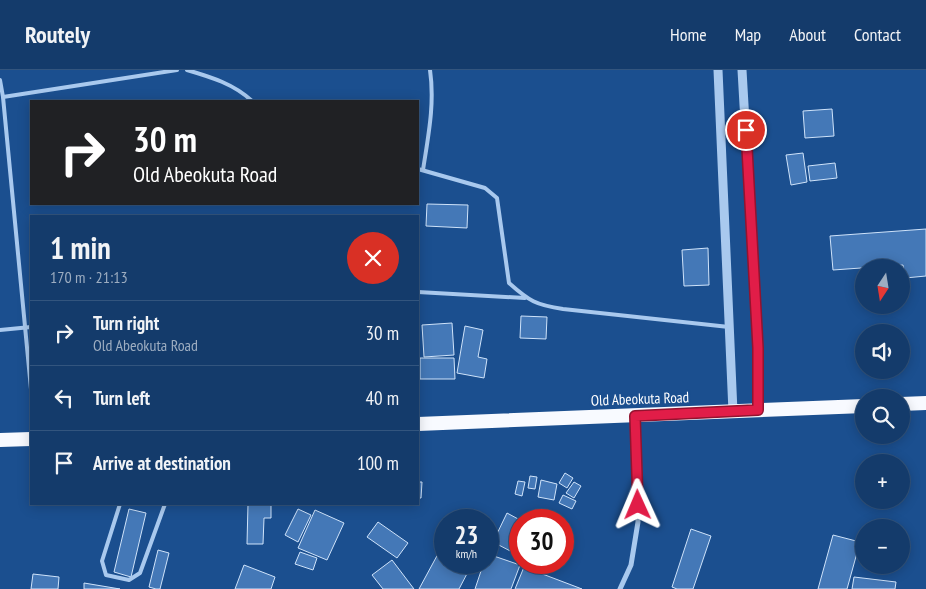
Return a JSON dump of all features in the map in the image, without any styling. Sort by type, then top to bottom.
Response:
[{"type":"highway","points":[[910,404],[926,403]]},
{"type":"highway","name":"Old Abeokuta Road","points":[[419,424],[855,406]]},
{"type":"highway","points":[[0,440],[30,439]]},
{"type":"street","points":[[718,70],[733,412]]},
{"type":"street","points":[[742,70],[758,348],[758,410]]},
{"type":"street","points":[[620,589],[631,565],[638,522],[635,416]]},
{"type":"lane","points":[[3,97],[177,70]]},
{"type":"lane","points":[[187,70],[214,78],[244,94],[251,100]]},
{"type":"lane","points":[[423,170],[431,113],[432,86],[430,70]]},
{"type":"lane","points":[[0,80],[30,377]]},
{"type":"lane","points":[[419,169],[486,188],[497,198],[509,283],[525,298],[541,306],[729,327]]},
{"type":"lane","points":[[419,292],[525,298]]},
{"type":"lane","points":[[0,330],[30,327]]},
{"type":"lane","points":[[120,505],[102,561],[106,575],[129,580],[140,573],[165,505]]},
{"type":"building","points":[[832,109],[834,136],[805,138],[803,111]]},
{"type":"building","points":[[803,153],[807,182],[791,185],[786,155]]},
{"type":"building","points":[[835,163],[837,178],[810,181],[808,166]]},
{"type":"building","points":[[427,204],[468,205],[467,228],[426,226]]},
{"type":"building","points":[[926,229],[926,276],[910,278],[910,259],[855,259],[855,268],[833,270],[830,236]]},
{"type":"building","points":[[708,248],[709,285],[684,286],[682,250]]},
{"type":"building","points":[[521,316],[547,317],[546,339],[520,338]]},
{"type":"building","points":[[452,323],[454,355],[424,357],[422,325]]},
{"type":"building","points":[[465,326],[483,330],[478,357],[487,359],[484,378],[457,373]]},
{"type":"building","points":[[420,358],[454,358],[455,379],[420,379]]},
{"type":"building","points":[[565,473],[573,478],[567,488],[559,483]]},
{"type":"building","points":[[530,476],[537,477],[535,489],[528,488]]},
{"type":"building","points":[[541,480],[557,484],[554,500],[538,497]]},
{"type":"building","points":[[518,481],[525,482],[522,496],[515,494]]},
{"type":"building","points":[[419,482],[422,482],[421,498],[419,498]]},
{"type":"building","points":[[574,482],[581,486],[574,498],[566,493]]},
{"type":"building","points":[[563,495],[576,501],[572,509],[559,503]]},
{"type":"building","points":[[248,505],[271,505],[271,518],[264,518],[263,544],[247,544]]},
{"type":"building","points":[[129,509],[146,513],[131,577],[114,572]]},
{"type":"building","points":[[298,509],[311,515],[298,542],[285,535]]},
{"type":"building","points":[[315,510],[344,523],[327,560],[298,548]]},
{"type":"building","points":[[507,513],[509,514],[509,550],[499,545],[499,530]]},
{"type":"building","points":[[378,522],[408,543],[397,558],[367,537]]},
{"type":"building","points":[[691,529],[711,536],[693,589],[677,589],[672,587]]},
{"type":"building","points":[[833,535],[855,541],[855,560],[847,589],[818,589]]},
{"type":"building","points":[[158,550],[169,553],[160,589],[156,589],[149,587]]},
{"type":"building","points":[[300,552],[317,558],[313,570],[295,564]]},
{"type":"building","points":[[499,558],[509,561],[509,574],[517,574],[511,589],[475,589],[480,574],[499,574]]},
{"type":"building","points":[[392,560],[414,589],[383,589],[372,575]]},
{"type":"building","points":[[434,561],[434,574],[467,574],[459,589],[419,589]]},
{"type":"building","points":[[244,565],[275,577],[271,589],[235,589]]},
{"type":"building","points":[[33,574],[59,577],[58,589],[31,589]]},
{"type":"building","points":[[521,574],[542,574],[582,589],[515,589]]},
{"type":"building","points":[[854,577],[896,582],[895,589],[852,589]]},
{"type":"building","points":[[84,583],[120,589],[84,589]]},
{"type":"route","points":[[638,505],[635,416],[758,410],[758,348],[746,130]]}]
